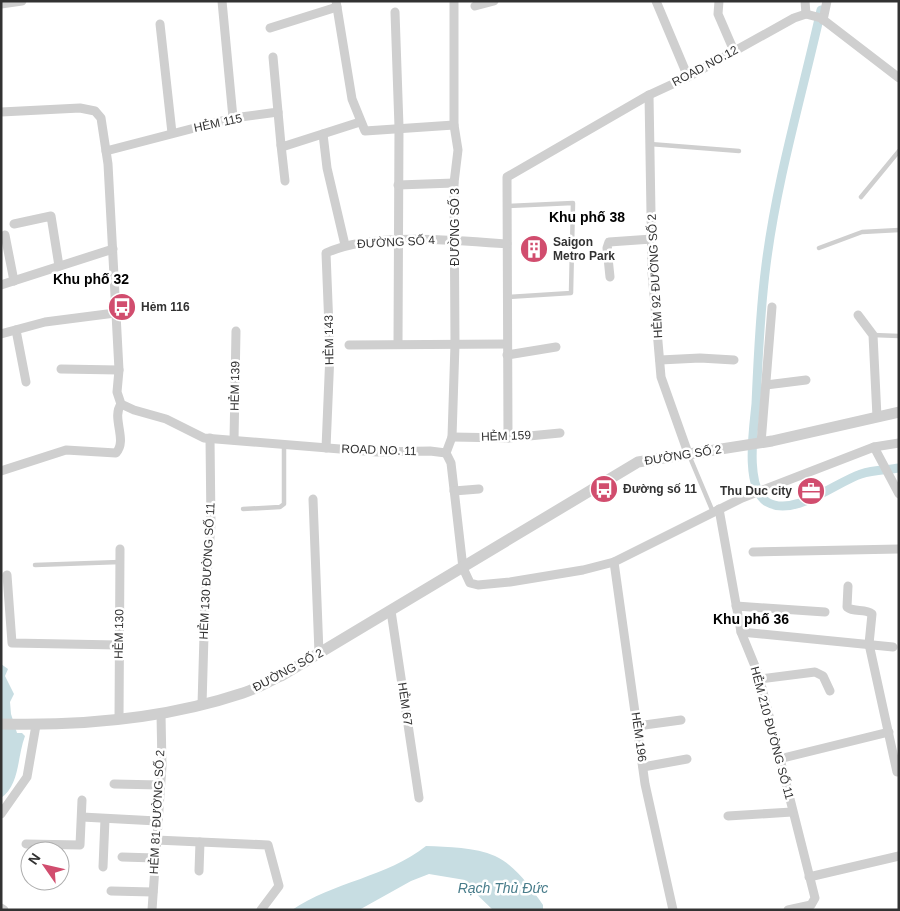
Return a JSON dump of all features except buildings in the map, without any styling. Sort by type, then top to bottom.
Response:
[{"type":"street","points":[[1,4],[22,1]]},
{"type":"street","points":[[222,1],[233,118]]},
{"type":"street","name":"ĐƯỜNG SỐ 3","points":[[446,453],[452,437],[455,344],[454,183],[458,150],[454,125],[454,1]]},
{"type":"street","points":[[475,6],[494,1]]},
{"type":"street","points":[[656,1],[688,76]]},
{"type":"street","points":[[719,1],[718,14],[734,51]]},
{"type":"street","points":[[805,1],[806,14],[822,19],[899,78]]},
{"type":"street","points":[[822,19],[827,1]]},
{"type":"street","points":[[270,28],[336,4],[352,99],[365,131],[399,127],[454,125]]},
{"type":"street","points":[[395,12],[399,127],[398,344]]},
{"type":"street","name":"ROAD NO.12","points":[[507,206],[507,177],[649,95],[688,76],[794,18],[806,14]]},
{"type":"street","points":[[160,24],[172,133]]},
{"type":"street","points":[[273,58],[285,181]]},
{"type":"street","name":"HẺM 92 ĐƯỜNG SỐ 2","points":[[649,95],[652,239],[661,377],[688,453]]},
{"type":"street","points":[[1,112],[80,108],[96,111],[101,118],[106,151],[112,249],[119,370],[117,392],[122,404],[118,412],[120,440],[116,453],[66,450],[1,471]]},
{"type":"street","name":"HẺM 115","points":[[106,151],[233,118],[278,112]]},
{"type":"street","points":[[282,145],[360,122]]},
{"type":"street","points":[[322,134],[327,168],[345,246]]},
{"type":"street","points":[[398,185],[454,183]]},
{"type":"street","points":[[507,206],[508,438]]},
{"type":"street","points":[[14,224],[50,216],[59,266]]},
{"type":"street","points":[[5,235],[14,281]]},
{"type":"street","points":[[610,277],[607,248],[610,242],[652,239]]},
{"type":"street","name":"ĐƯỜNG SỐ 4","points":[[345,246],[368,241],[455,240],[507,244]]},
{"type":"street","name":"HẺM 143","points":[[326,448],[330,353],[325,256],[328,252],[345,246]]},
{"type":"street","points":[[1,285],[112,249]]},
{"type":"street","points":[[761,443],[772,307]]},
{"type":"street","points":[[1,334],[45,322],[115,313]]},
{"type":"street","points":[[858,315],[873,335],[878,417]]},
{"type":"street","points":[[16,330],[26,382]]},
{"type":"street","name":"HẺM 139","points":[[234,440],[236,331]]},
{"type":"street","points":[[349,345],[507,344]]},
{"type":"street","points":[[507,355],[556,347]]},
{"type":"street","points":[[660,360],[700,358],[734,360]]},
{"type":"street","points":[[61,368],[119,370]]},
{"type":"street","points":[[766,385],[806,380]]},
{"type":"street","name":"ROAD NO. 11","points":[[122,404],[134,410],[166,419],[186,431],[210,438],[377,452],[430,451],[446,453]]},
{"type":"street","name":"ĐƯỜNG SỐ 2","points":[[1,724],[62,726],[161,714],[245,693],[281,676],[638,462],[761,443],[899,412]]},
{"type":"street","name":"HẺM 159","points":[[452,437],[508,438],[560,433]]},
{"type":"street","name":"HẺM 130 ĐƯỜNG SỐ 11","points":[[202,705],[205,600],[211,525],[210,438]]},
{"type":"street","points":[[446,453],[451,463],[462,568],[470,583],[478,585],[556,575],[614,562],[747,496],[874,447],[899,443]]},
{"type":"street","points":[[874,447],[899,494]]},
{"type":"street","points":[[454,491],[479,489]]},
{"type":"street","points":[[312,499],[319,653]]},
{"type":"street","name":"HẺM 210 ĐƯỜNG SỐ 11","points":[[716,510],[741,632],[760,679],[815,898],[814,902],[808,906],[788,910]]},
{"type":"street","points":[[753,552],[899,548]]},
{"type":"street","name":"HẺM 130","points":[[120,549],[118,645],[120,719]]},
{"type":"street","name":"HẺM 196","points":[[614,562],[643,768],[673,910]]},
{"type":"street","points":[[7,575],[5,592],[12,643],[118,645]]},
{"type":"street","points":[[848,586],[847,607],[852,610],[872,614],[869,644],[897,772]]},
{"type":"street","points":[[736,606],[825,612]]},
{"type":"street","name":"HẺM 67","points":[[391,611],[419,798]]},
{"type":"street","points":[[741,632],[893,647]]},
{"type":"street","points":[[760,679],[815,672],[824,676],[830,692]]},
{"type":"street","name":"HẺM 81 ĐƯỜNG SỐ 2","points":[[152,910],[160,785],[161,714]]},
{"type":"street","points":[[637,726],[681,720]]},
{"type":"street","points":[[1,814],[27,777],[36,725]]},
{"type":"street","points":[[779,759],[888,732]]},
{"type":"street","points":[[643,768],[687,759]]},
{"type":"street","points":[[114,784],[160,785]]},
{"type":"street","points":[[70,845],[80,845],[82,800]]},
{"type":"street","points":[[728,816],[792,812]]},
{"type":"street","points":[[82,817],[157,821]]},
{"type":"street","points":[[103,867],[105,819]]},
{"type":"street","points":[[156,840],[268,846],[279,886],[261,910]]},
{"type":"street","points":[[199,871],[200,842]]},
{"type":"street","points":[[809,877],[899,856]]},
{"type":"street","points":[[122,857],[155,858]]},
{"type":"street","points":[[111,891],[153,892]]},
{"type":"lane","points":[[650,144],[738,151]]},
{"type":"lane","points":[[861,197],[899,151]]},
{"type":"lane","points":[[507,206],[573,203],[572,293],[507,297]]},
{"type":"lane","points":[[819,248],[862,232],[899,230]]},
{"type":"lane","points":[[873,335],[899,336]]},
{"type":"lane","points":[[243,509],[280,507],[284,504],[284,444]]},
{"type":"lane","points":[[688,453],[716,510]]},
{"type":"lane","points":[[34,565],[120,562]]},
{"type":"water","points":[[1,664],[8,669],[5,676],[14,694],[10,702],[11,714],[17,733],[22,733],[25,736],[12,786],[1,798]]},
{"type":"water","name":"Rạch Thủ Đức","points":[[426,846],[470,849],[495,856],[509,865],[528,884],[543,905],[543,910],[493,910],[468,886],[465,880],[429,874],[411,881],[359,910],[292,910],[308,900],[411,857]]},
{"type":"waterway","points":[[821,10],[783,168],[764,282],[752,456],[755,484],[760,495],[767,502],[778,506],[790,506],[815,497],[861,474],[899,468]]},
{"type":"place","name":"Saigon Metro Park","points":[[534,249]]},
{"type":"place","name":"Hẻm 116","points":[[122,307]]},
{"type":"place","name":"Đường số 11","points":[[604,489]]},
{"type":"place","name":"Thu Duc city","points":[[811,491]]},
{"type":"district","name":"Khu phố 38","points":[[587,217]]},
{"type":"district","name":"Khu phố 32","points":[[91,279]]},
{"type":"district","name":"Khu phố 36","points":[[751,619]]}]
